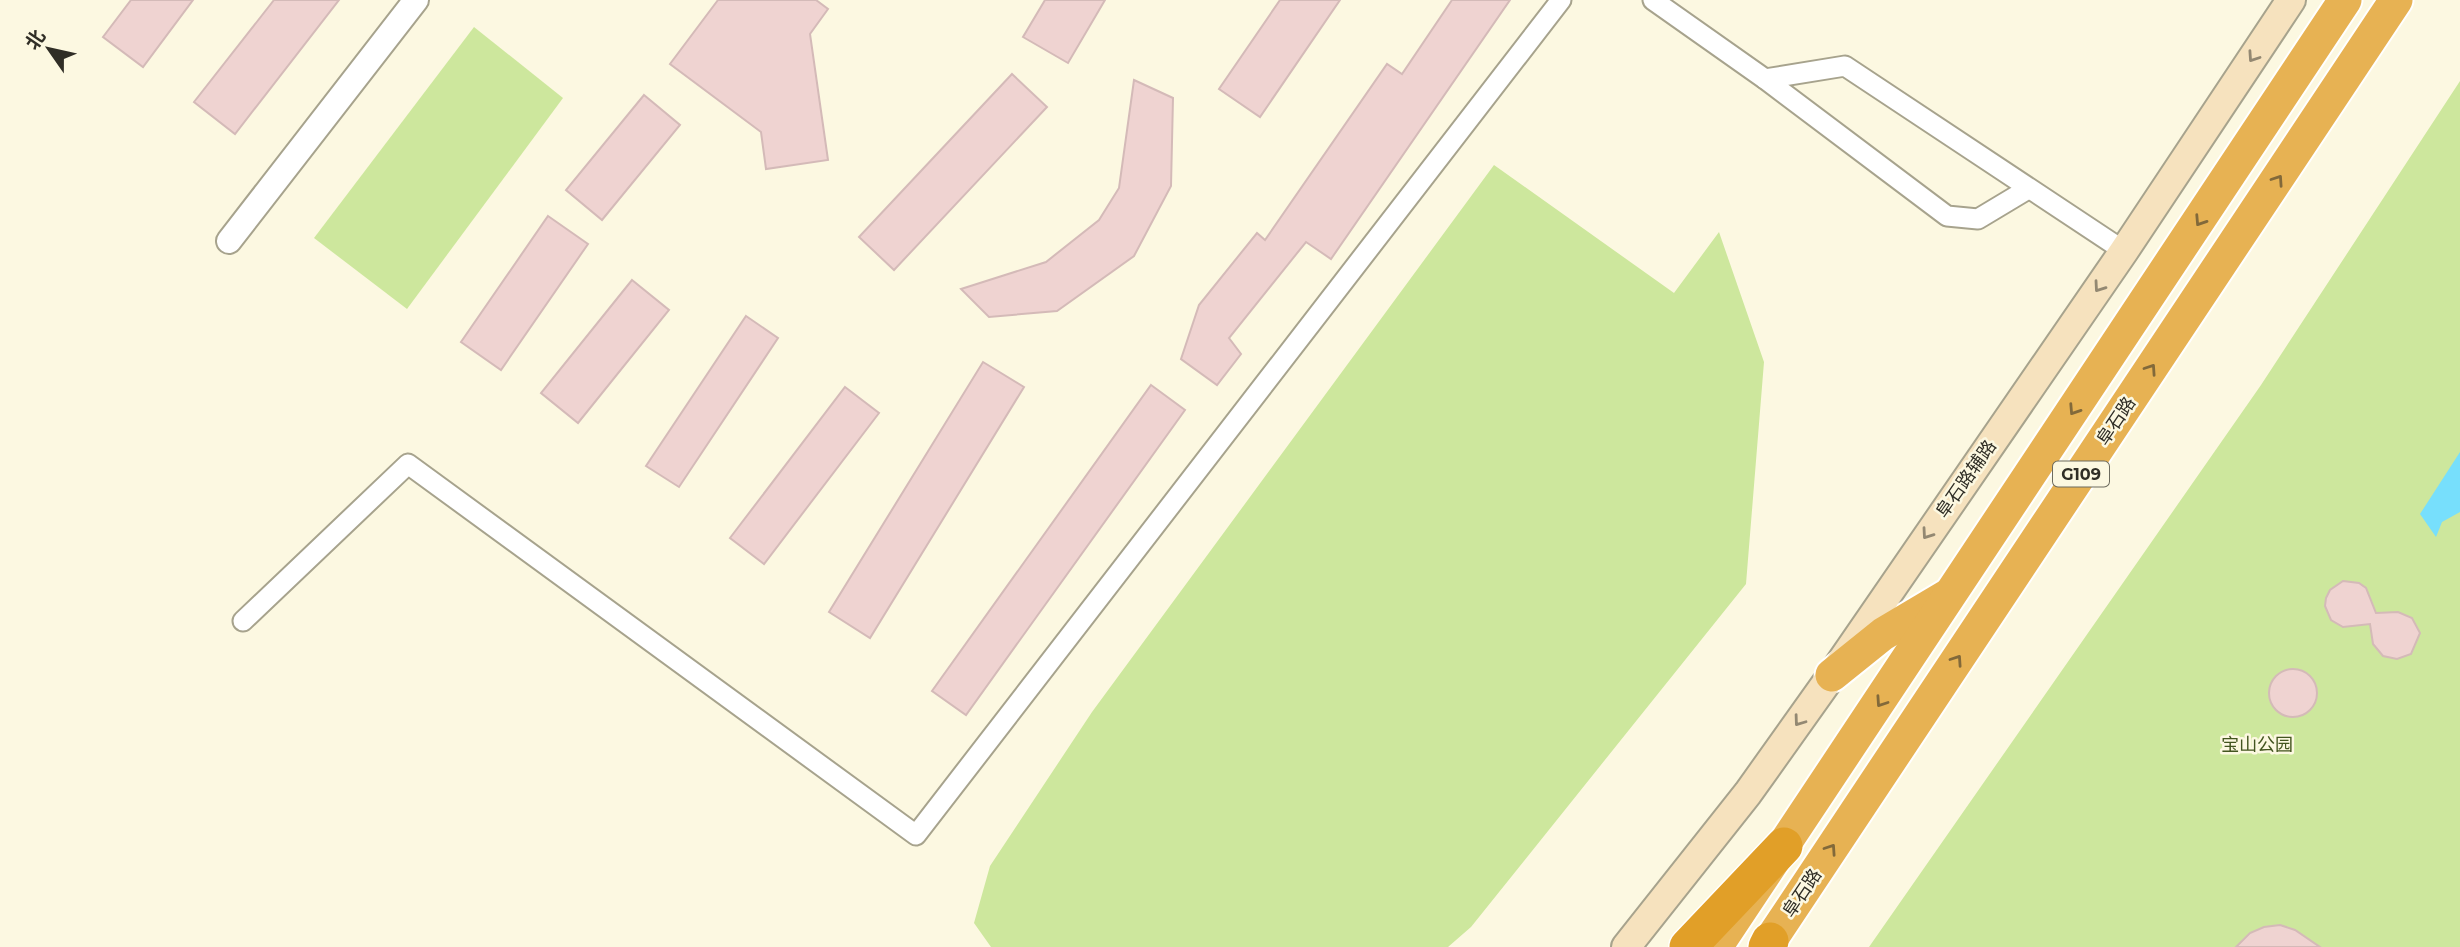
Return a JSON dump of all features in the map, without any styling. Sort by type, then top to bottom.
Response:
[{"type":"highway","name":"G109","points":[[1716,947],[1955,591],[2345,0]]},
{"type":"highway","name":"阜石路","points":[[1768,945],[2396,0]]},
{"type":"highway","points":[[2328,104],[2421,0]]},
{"type":"highway","points":[[1832,675],[1883,634],[1955,591]]},
{"type":"highway","points":[[1688,947],[1784,846]]},
{"type":"main road","name":"阜石路辅路","points":[[1626,947],[1748,793],[1832,675],[2124,251],[2291,0]]},
{"type":"street","points":[[229,241],[416,0]]},
{"type":"street","points":[[243,621],[408,464],[916,835],[1560,0]]},
{"type":"street","points":[[1653,0],[1765,79],[1947,216],[1978,219],[2028,189]]},
{"type":"street","points":[[1765,79],[1844,66],[2124,251]]},
{"type":"green space","points":[[474,27],[563,98],[407,309],[314,238]]},
{"type":"green space","name":"宝山公园","points":[[2460,81],[2460,947],[1869,947],[2261,385]]},
{"type":"green space","points":[[1494,165],[1674,293],[1719,232],[1764,362],[1746,584],[1471,927],[1448,947],[991,947],[974,923],[990,866],[1092,712]]},
{"type":"water","points":[[2460,452],[2460,512],[2442,522],[2436,537],[2420,514]]},
{"type":"building","points":[[131,0],[193,0],[143,67],[103,37]]},
{"type":"building","points":[[274,0],[339,0],[235,134],[194,102]]},
{"type":"building","points":[[718,0],[816,0],[828,9],[810,34],[828,160],[766,169],[761,132],[670,64]]},
{"type":"building","points":[[1045,0],[1105,0],[1068,63],[1023,37]]},
{"type":"building","points":[[1280,0],[1340,0],[1260,117],[1219,89]]},
{"type":"building","points":[[1452,0],[1510,0],[1331,259],[1306,242],[1229,338],[1241,354],[1217,385],[1181,359],[1199,305],[1257,233],[1265,240],[1387,64],[1402,74]]},
{"type":"building","points":[[1012,74],[1047,107],[894,270],[859,237]]},
{"type":"building","points":[[1134,80],[1173,98],[1171,186],[1134,256],[1057,311],[989,317],[961,289],[1046,262],[1099,220],[1119,188]]},
{"type":"building","points":[[644,95],[680,125],[602,220],[566,190]]},
{"type":"building","points":[[548,216],[588,244],[501,370],[461,342]]},
{"type":"building","points":[[632,280],[669,310],[578,423],[541,393]]},
{"type":"building","points":[[746,316],[778,338],[679,487],[646,466]]},
{"type":"building","points":[[983,362],[1024,387],[870,638],[829,612]]},
{"type":"building","points":[[1151,385],[1185,410],[966,715],[932,691]]},
{"type":"building","points":[[845,387],[879,413],[764,564],[730,538]]},
{"type":"building","points":[[2343,581],[2359,583],[2366,588],[2376,613],[2398,612],[2412,618],[2420,633],[2411,654],[2397,659],[2383,656],[2373,644],[2370,624],[2343,627],[2331,620],[2325,606],[2326,598],[2330,590]]},
{"type":"building","points":[[2293,669],[2310,676],[2317,693],[2310,710],[2293,717],[2276,710],[2269,693],[2276,676]]},
{"type":"building","points":[[2280,925],[2295,930],[2320,947],[2236,947],[2250,933],[2264,927]]}]
